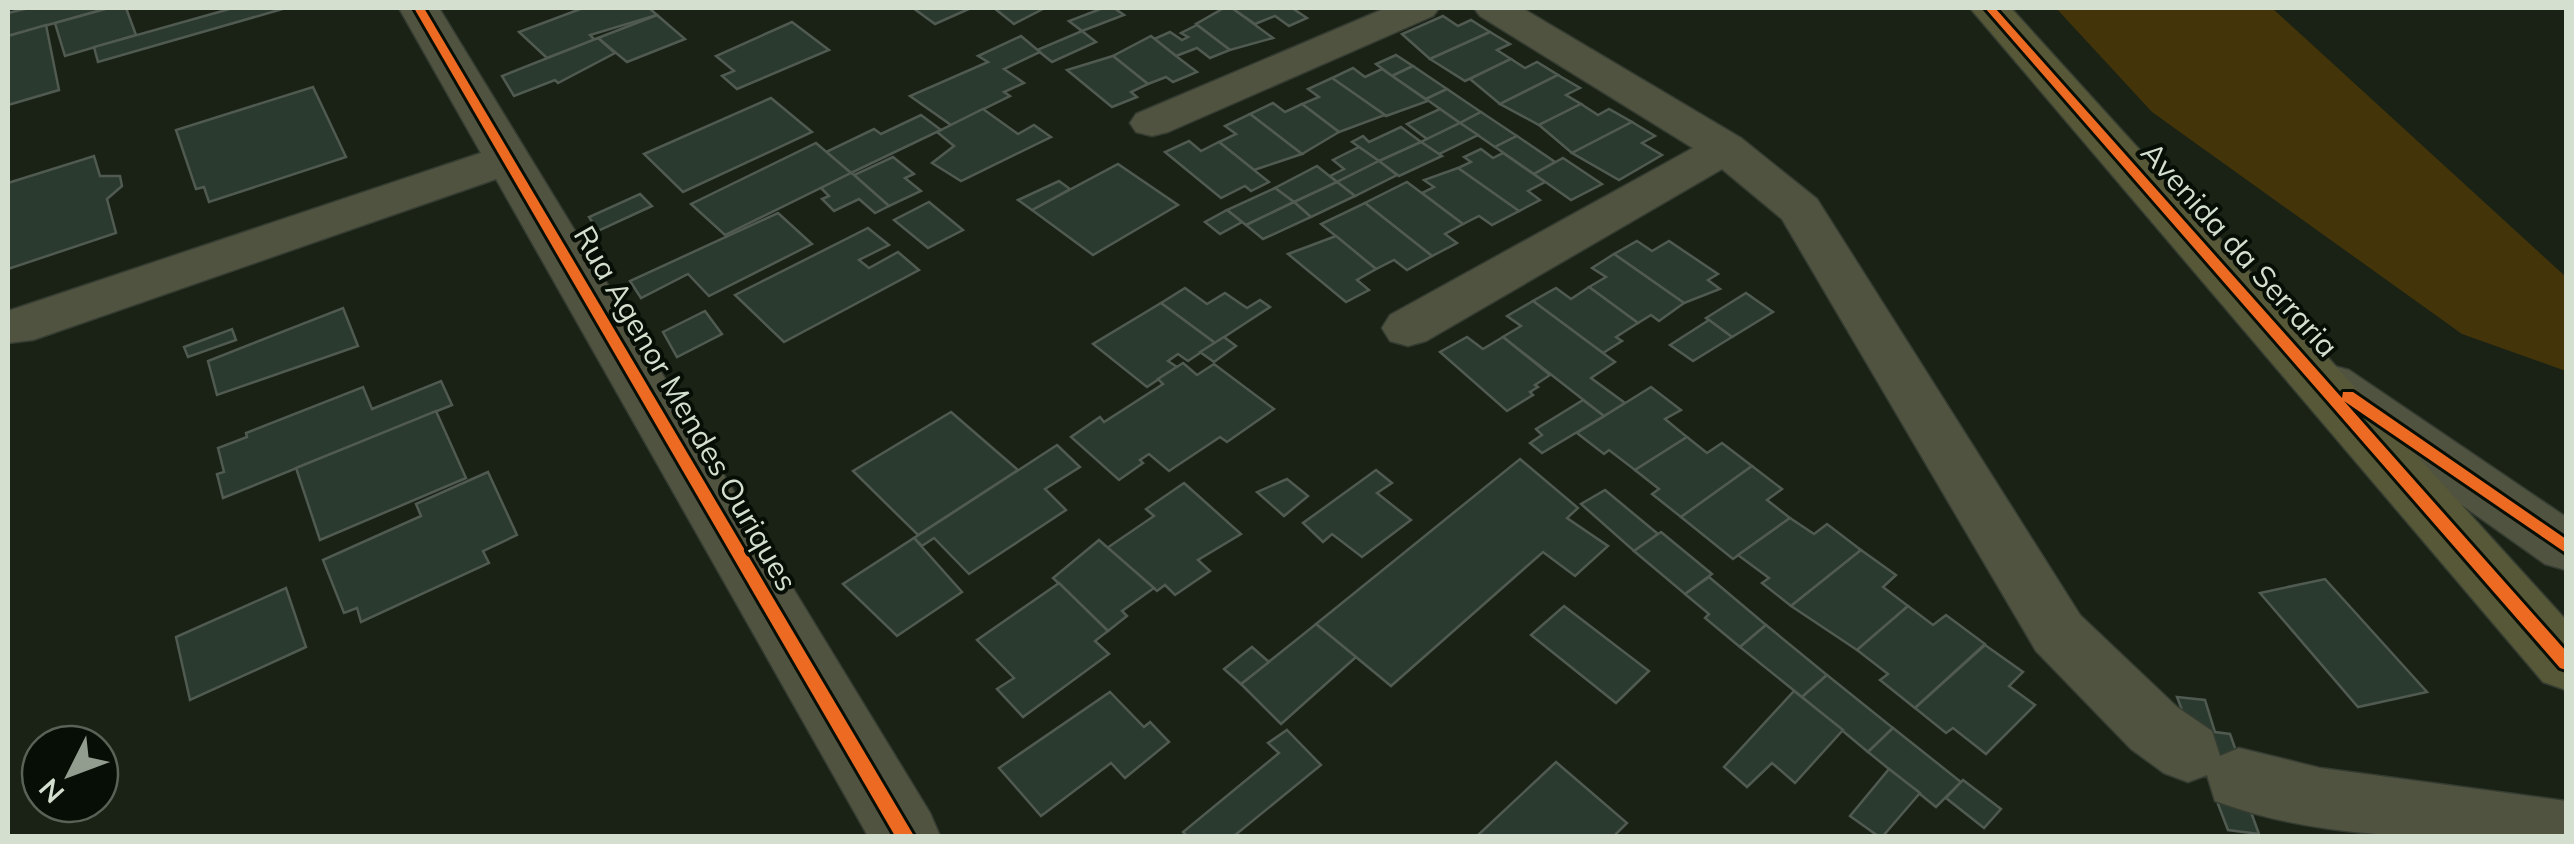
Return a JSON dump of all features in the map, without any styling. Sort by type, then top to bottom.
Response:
[{"type":"main road","name":"Avenida da Serraria","points":[[1990,8],[2566,663]]},
{"type":"street","name":"Rua Agenor Mendes Ouriques","points":[[419,8],[905,836]]},
{"type":"street","points":[[1152,123],[1419,8]]},
{"type":"street","points":[[1494,8],[1726,148],[1800,210],[2058,632],[2154,728],[2231,773],[2566,833]]},
{"type":"street","points":[[1408,328],[1726,148]]},
{"type":"street","points":[[14,327],[508,159]]},
{"type":"street","points":[[2311,370],[2566,547]]},
{"type":"shaded area","points":[[2056,8],[2272,8],[2566,277],[2566,371],[2462,334],[2152,112]]},
{"type":"building","points":[[29,8],[109,8],[8,36],[8,13]]},
{"type":"building","points":[[109,8],[126,8],[136,35],[65,56],[55,23]]},
{"type":"building","points":[[233,8],[286,8],[98,62],[94,47]]},
{"type":"building","points":[[583,8],[649,8],[657,15],[590,35],[595,40],[547,58],[519,32]]},
{"type":"building","points":[[913,8],[971,8],[935,24]]},
{"type":"building","points":[[994,8],[1045,8],[1014,24]]},
{"type":"building","points":[[1103,8],[1114,8],[1124,15],[1082,31],[1069,21]]},
{"type":"building","points":[[1224,8],[1232,8],[1273,38],[1230,50],[1196,24]]},
{"type":"building","points":[[1232,8],[1292,8],[1307,18],[1289,26],[1275,16],[1255,24]]},
{"type":"building","points":[[657,15],[685,39],[627,62],[598,38]]},
{"type":"building","points":[[1443,16],[1458,26],[1471,20],[1490,32],[1430,59],[1402,34]]},
{"type":"building","points":[[792,22],[829,50],[737,89],[722,76],[734,71],[716,56]]},
{"type":"building","points":[[46,25],[59,90],[8,105],[8,36]]},
{"type":"building","points":[[1197,25],[1230,50],[1210,58],[1197,48],[1176,56],[1154,39],[1170,32],[1182,40],[1188,37],[1181,33]]},
{"type":"building","points":[[1082,31],[1096,42],[1052,62],[1037,50]]},
{"type":"building","points":[[1490,32],[1510,44],[1497,50],[1511,59],[1465,81],[1430,59]]},
{"type":"building","points":[[1021,36],[1040,52],[1004,69],[1024,83],[1004,92],[1010,96],[951,125],[910,96],[988,62],[978,56]]},
{"type":"building","points":[[1151,36],[1197,72],[1173,82],[1166,77],[1148,84],[1113,56]]},
{"type":"building","points":[[598,38],[615,53],[558,83],[555,80],[514,96],[502,76]]},
{"type":"building","points":[[1396,55],[1413,66],[1392,76],[1376,64]]},
{"type":"building","points":[[1113,56],[1148,84],[1131,92],[1137,97],[1112,107],[1067,70]]},
{"type":"building","points":[[1511,59],[1525,68],[1537,62],[1558,75],[1500,104],[1470,79]]},
{"type":"building","points":[[1413,66],[1447,89],[1426,99],[1392,76]]},
{"type":"building","points":[[1353,68],[1365,77],[1382,69],[1428,101],[1386,116],[1332,78]]},
{"type":"building","points":[[1558,75],[1580,88],[1566,95],[1581,104],[1539,125],[1500,104]]},
{"type":"building","points":[[1332,78],[1385,115],[1339,132],[1302,104],[1319,97],[1308,89]]},
{"type":"building","points":[[313,87],[346,157],[209,202],[204,187],[196,189],[176,130]]},
{"type":"building","points":[[1447,89],[1481,112],[1460,123],[1426,99]]},
{"type":"building","points":[[771,98],[812,132],[683,192],[644,154]]},
{"type":"building","points":[[1273,103],[1285,112],[1302,104],[1339,132],[1302,154],[1250,114]]},
{"type":"building","points":[[1581,104],[1598,115],[1609,109],[1632,122],[1572,153],[1539,125]]},
{"type":"building","points":[[983,109],[1018,134],[1034,125],[1051,137],[961,181],[932,163],[954,146],[937,132]]},
{"type":"building","points":[[1440,109],[1460,123],[1427,139],[1407,124]]},
{"type":"building","points":[[1481,112],[1517,136],[1495,147],[1460,123]]},
{"type":"building","points":[[1250,114],[1302,154],[1254,170],[1219,142],[1236,134],[1225,126]]},
{"type":"building","points":[[921,115],[941,130],[851,173],[826,152],[874,129],[881,134]]},
{"type":"building","points":[[1632,122],[1655,136],[1642,143],[1662,155],[1619,180],[1572,153]]},
{"type":"building","points":[[1460,123],[1478,135],[1439,154],[1421,142]]},
{"type":"building","points":[[1401,127],[1421,142],[1379,161],[1352,142],[1363,136],[1369,142]]},
{"type":"building","points":[[1517,136],[1555,162],[1534,174],[1495,147]]},
{"type":"building","points":[[1189,141],[1201,151],[1219,142],[1269,182],[1251,191],[1245,186],[1221,198],[1165,152]]},
{"type":"building","points":[[1421,142],[1442,156],[1399,176],[1379,161]]},
{"type":"building","points":[[816,143],[851,173],[725,235],[691,204]]},
{"type":"building","points":[[1359,147],[1379,161],[1337,182],[1330,176],[1344,169],[1333,160]]},
{"type":"building","points":[[1481,149],[1493,158],[1503,153],[1545,182],[1528,191],[1540,200],[1519,211],[1458,168],[1471,162],[1464,157]]},
{"type":"building","points":[[94,156],[100,176],[120,176],[122,186],[107,199],[116,233],[8,269],[8,183]]},
{"type":"building","points":[[893,157],[914,174],[905,178],[921,191],[889,206],[854,175]]},
{"type":"building","points":[[1563,158],[1602,184],[1571,200],[1534,174]]},
{"type":"building","points":[[1379,161],[1397,175],[1355,196],[1337,182]]},
{"type":"building","points":[[1118,164],[1178,205],[1093,255],[1032,210]]},
{"type":"building","points":[[1317,166],[1337,182],[1294,202],[1275,188]]},
{"type":"building","points":[[1458,168],[1519,211],[1492,225],[1479,216],[1463,224],[1422,193],[1434,187],[1424,180]]},
{"type":"building","points":[[851,173],[889,206],[875,213],[859,199],[834,211],[822,199],[829,196],[821,188]]},
{"type":"building","points":[[1059,181],[1070,189],[1032,210],[1018,200]]},
{"type":"building","points":[[1337,182],[1355,196],[1311,217],[1294,202]]},
{"type":"building","points":[[1407,182],[1463,224],[1445,234],[1457,243],[1432,256],[1365,203]]},
{"type":"building","points":[[1275,188],[1294,202],[1246,225],[1227,210]]},
{"type":"building","points":[[640,194],[652,206],[598,231],[589,217]]},
{"type":"building","points":[[929,202],[963,230],[928,248],[894,220]]},
{"type":"building","points":[[1294,202],[1311,217],[1263,239],[1246,225]]},
{"type":"building","points":[[1365,203],[1432,256],[1407,270],[1394,260],[1376,269],[1321,224]]},
{"type":"building","points":[[1227,210],[1242,222],[1220,234],[1205,222]]},
{"type":"building","points":[[778,213],[812,244],[709,296],[688,274],[641,298],[630,281]]},
{"type":"building","points":[[868,228],[889,245],[859,260],[869,268],[898,252],[919,270],[784,342],[735,295]]},
{"type":"building","points":[[1336,236],[1376,269],[1357,280],[1369,290],[1346,302],[1288,254]]},
{"type":"building","points":[[1637,241],[1652,251],[1669,241],[1718,274],[1708,280],[1720,289],[1684,303],[1614,254]]},
{"type":"building","points":[[1614,254],[1684,303],[1659,321],[1651,315],[1638,323],[1589,287],[1606,277],[1592,268]]},
{"type":"building","points":[[1589,287],[1638,323],[1616,337],[1622,341],[1603,353],[1533,301],[1556,288],[1571,299]]},
{"type":"building","points":[[1185,288],[1207,304],[1225,293],[1247,308],[1260,300],[1270,307],[1215,343],[1161,303]]},
{"type":"building","points":[[1746,293],[1773,312],[1732,337],[1706,318]]},
{"type":"building","points":[[1533,301],[1615,362],[1591,378],[1625,403],[1604,416],[1503,337],[1521,326],[1507,316]]},
{"type":"building","points":[[1161,303],[1215,343],[1188,361],[1178,354],[1168,361],[1177,367],[1147,387],[1093,344]]},
{"type":"building","points":[[343,308],[358,346],[217,395],[208,361]]},
{"type":"building","points":[[705,311],[722,334],[677,357],[663,332]]},
{"type":"building","points":[[1709,320],[1732,337],[1693,361],[1670,345]]},
{"type":"building","points":[[232,329],[236,340],[188,357],[184,347]]},
{"type":"building","points":[[1224,337],[1236,346],[1214,362],[1200,352]]},
{"type":"building","points":[[1467,337],[1483,349],[1503,337],[1550,375],[1535,385],[1538,387],[1530,392],[1533,395],[1507,411],[1440,352]]},
{"type":"building","points":[[1183,363],[1197,375],[1214,364],[1274,409],[1227,442],[1220,437],[1169,471],[1149,454],[1119,480],[1071,437],[1100,417],[1104,422],[1163,384],[1158,379]]},
{"type":"building","points":[[441,381],[452,405],[223,498],[217,474],[224,472],[218,448],[363,387],[372,409]]},
{"type":"building","points":[[1651,387],[1681,410],[1665,419],[1687,437],[1635,470],[1609,450],[1604,454],[1577,433]]},
{"type":"building","points":[[1583,400],[1604,416],[1542,453],[1530,443],[1542,435],[1536,429]]},
{"type":"building","points":[[436,411],[466,478],[320,540],[296,468]]},
{"type":"building","points":[[951,412],[1018,470],[918,535],[853,471]]},
{"type":"building","points":[[1687,437],[1707,453],[1722,443],[1752,466],[1681,517],[1652,494],[1659,489],[1635,470]]},
{"type":"building","points":[[1057,445],[1080,467],[1045,489],[1066,510],[969,574],[934,538],[922,546],[914,538]]},
{"type":"building","points":[[1520,459],[1578,508],[1567,518],[1608,546],[1575,576],[1543,552],[1391,686],[1316,624]]},
{"type":"building","points":[[1752,466],[1782,489],[1767,500],[1790,518],[1733,559],[1681,517]]},
{"type":"building","points":[[1376,470],[1392,483],[1377,493],[1411,520],[1362,557],[1332,534],[1323,542],[1303,523]]},
{"type":"building","points":[[488,472],[517,535],[483,551],[489,563],[361,622],[357,608],[344,613],[323,560],[421,516],[416,504]]},
{"type":"building","points":[[1287,479],[1308,496],[1284,516],[1257,492]]},
{"type":"building","points":[[1184,483],[1241,534],[1198,560],[1210,571],[1175,595],[1165,585],[1157,591],[1107,548],[1154,516],[1146,509]]},
{"type":"building","points":[[1605,490],[1658,534],[1634,551],[1581,504]]},
{"type":"building","points":[[1790,518],[1814,534],[1827,524],[1861,550],[1791,606],[1762,583],[1769,578],[1738,555]]},
{"type":"building","points":[[1661,532],[1712,574],[1685,594],[1634,551]]},
{"type":"building","points":[[914,538],[962,592],[897,636],[843,584]]},
{"type":"building","points":[[1099,540],[1154,588],[1122,611],[1127,616],[1108,631],[1053,578]]},
{"type":"building","points":[[1861,550],[1896,575],[1883,587],[1908,606],[1857,650],[1791,606]]},
{"type":"building","points":[[1709,577],[1766,625],[1740,647],[1705,618],[1709,614],[1685,594]]},
{"type":"building","points":[[2325,579],[2427,692],[2358,707],[2260,593]]},
{"type":"building","points":[[1059,583],[1108,631],[1095,641],[1109,654],[1023,717],[997,689],[1014,678],[977,640]]},
{"type":"building","points":[[286,588],[306,647],[190,700],[176,637]]},
{"type":"building","points":[[1564,606],[1649,671],[1616,703],[1531,635]]},
{"type":"building","points":[[1908,606],[1933,625],[1946,615],[1985,644],[1915,708],[1880,680],[1888,674],[1857,650]]},
{"type":"building","points":[[1316,624],[1356,657],[1281,724],[1241,684]]},
{"type":"building","points":[[1766,625],[1827,675],[1802,697],[1740,647]]},
{"type":"building","points":[[1985,645],[2023,672],[2009,686],[2035,705],[1986,754],[1953,728],[1946,733],[1915,708]]},
{"type":"building","points":[[1252,647],[1269,662],[1241,684],[1224,669]]},
{"type":"building","points":[[1827,675],[1893,728],[1868,752],[1802,697]]},
{"type":"building","points":[[1794,691],[1843,730],[1795,783],[1772,763],[1747,787],[1724,767]]},
{"type":"building","points":[[1110,692],[1144,727],[1150,722],[1169,742],[1125,778],[1111,763],[1041,816],[999,768]]},
{"type":"building","points":[[2177,697],[2205,700],[2215,732],[2230,734],[2245,776],[2239,779],[2259,834],[2228,830]]},
{"type":"building","points":[[1893,728],[1961,782],[1936,807],[1868,752]]},
{"type":"building","points":[[1287,730],[1321,765],[1234,836],[1187,836],[1183,832],[1279,753],[1268,743]]},
{"type":"building","points":[[1556,762],[1627,823],[1614,836],[1477,836]]},
{"type":"building","points":[[1889,769],[1920,793],[1883,836],[1878,836],[1850,816]]},
{"type":"building","points":[[1963,780],[2001,809],[1984,828],[1946,798]]},
{"type":"cycle path","points":[[419,8],[905,836]]},
{"type":"cycle path","points":[[1990,8],[2566,663]]},
{"type":"cycle path","points":[[2348,396],[2566,547]]}]
